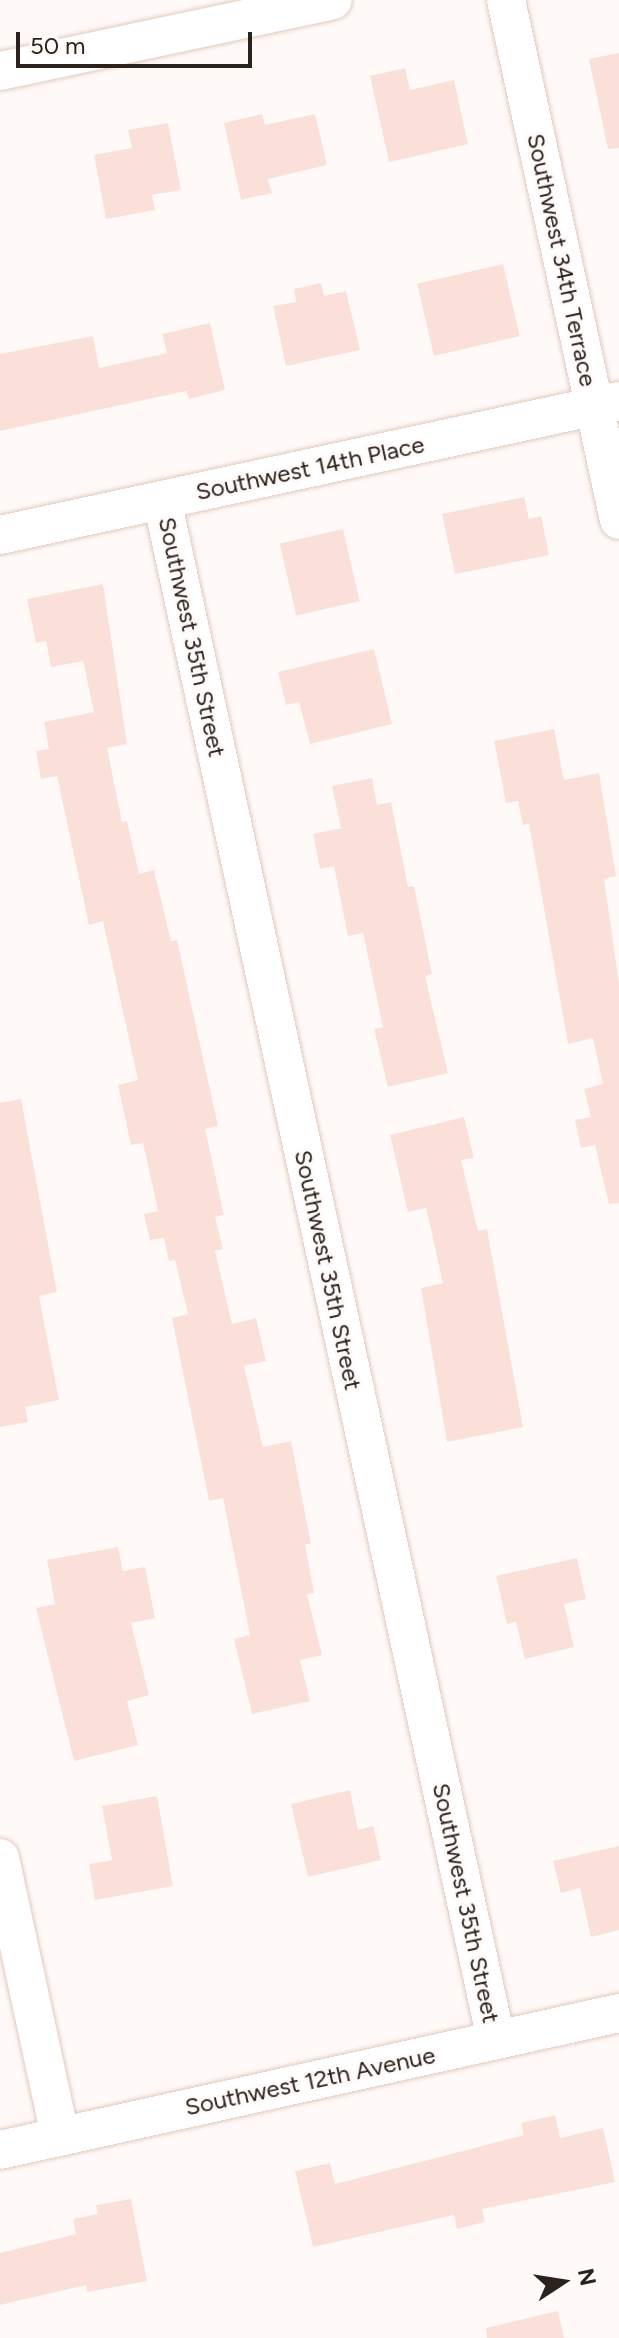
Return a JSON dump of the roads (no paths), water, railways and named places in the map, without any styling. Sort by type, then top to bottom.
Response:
[{"type":"street","points":[[0,71],[333,0]]},
{"type":"street","name":"Southwest 34th Terrace","points":[[506,0],[607,403],[619,520]]},
{"type":"street","name":"Southwest 14th Place","points":[[0,535],[607,403]]},
{"type":"street","name":"Southwest 35th Street","points":[[162,500],[496,2040]]},
{"type":"street","points":[[0,1858],[60,2136]]},
{"type":"street","name":"Southwest 12th Avenue","points":[[0,2150],[619,2013]]}]
